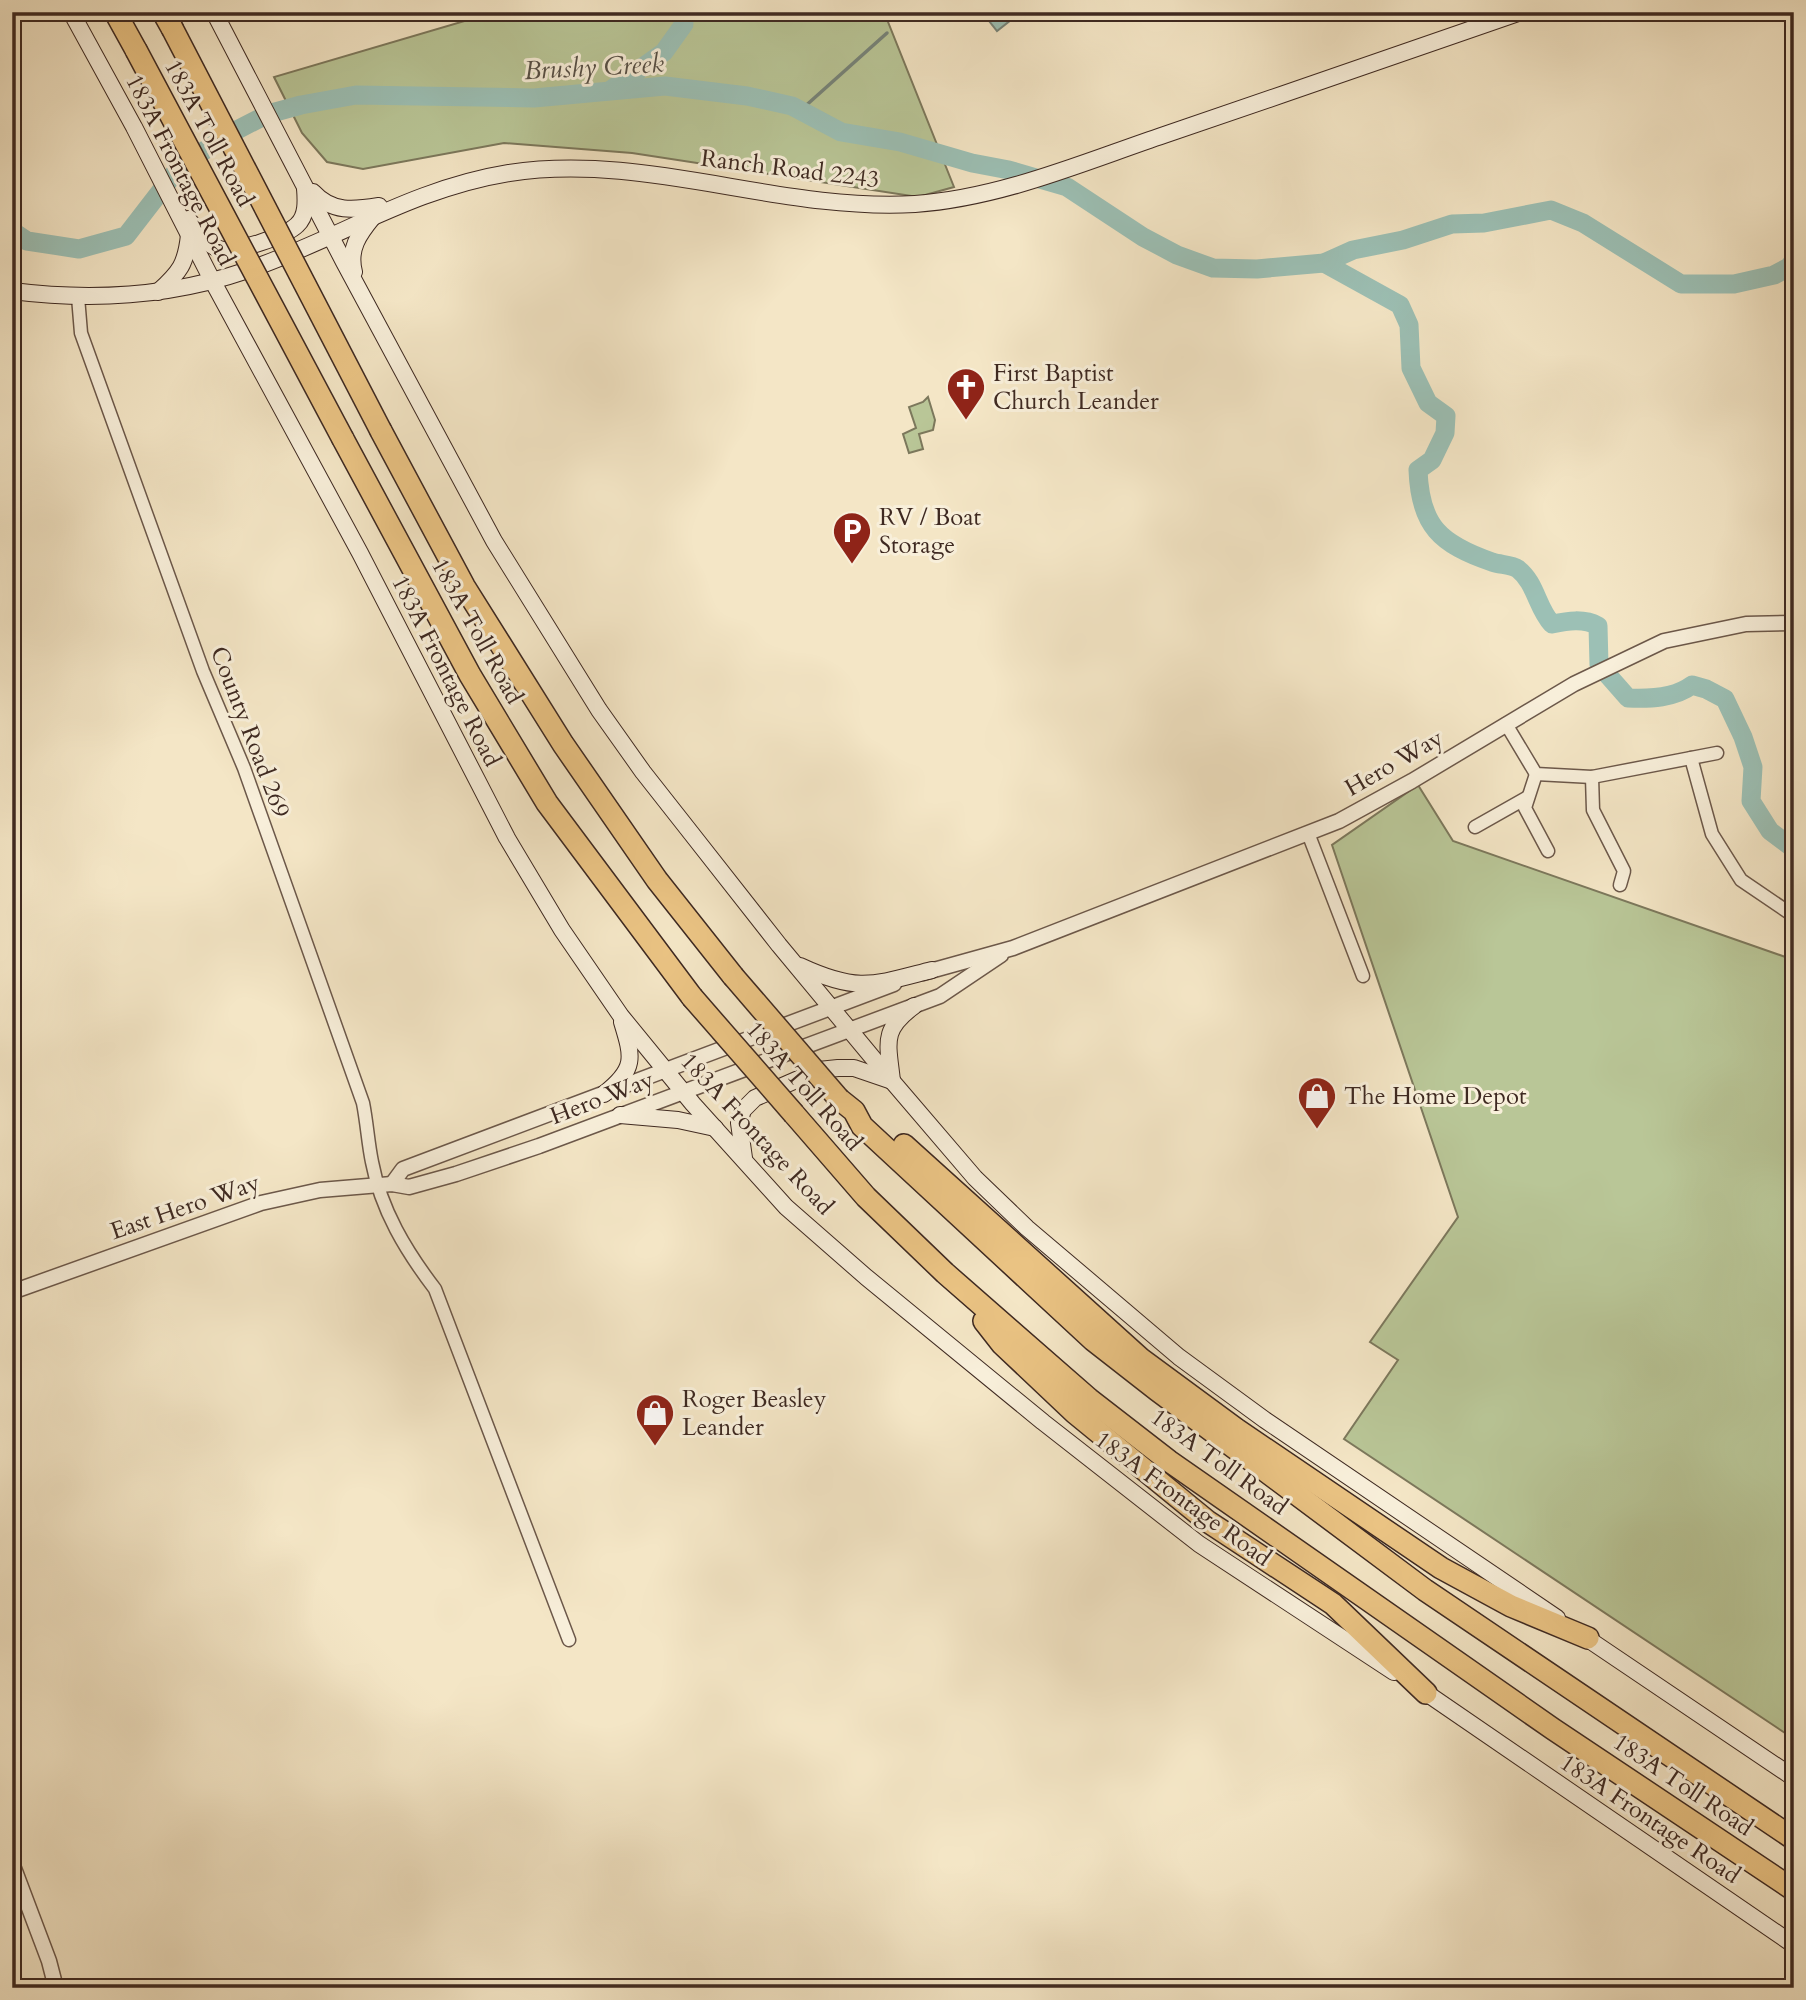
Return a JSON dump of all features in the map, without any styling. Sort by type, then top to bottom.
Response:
[{"type":"highway","name":"183A Toll Road","points":[[115,12],[470,676],[547,803],[692,997],[866,1197],[945,1273],[1089,1399],[1169,1461],[1553,1729],[1794,1891]]},
{"type":"highway","name":"183A Toll Road","points":[[167,20],[464,586],[564,744],[657,880],[733,976],[862,1126],[1093,1340],[1157,1390],[1425,1590],[1794,1839]]},
{"type":"highway","points":[[846,1105],[872,1116],[1141,1359],[1236,1429],[1441,1568],[1511,1606],[1588,1639]]},
{"type":"highway","points":[[945,1273],[1002,1343],[1075,1413],[1207,1521],[1333,1604],[1426,1693]]},
{"type":"main road","name":"183A Frontage Road","points":[[71,12],[190,230],[212,280],[360,553],[507,838],[562,930],[621,1016],[715,1128],[786,1207],[866,1277],[1043,1422],[1199,1544],[1426,1693],[1794,1945]]},
{"type":"main road","points":[[214,12],[494,541],[599,710],[651,782],[849,1030],[983,1186],[1027,1228],[1180,1357],[1265,1420],[1794,1778]]},
{"type":"main road","name":"Ranch Road 2243","points":[[12,291],[78,297],[130,295],[212,280],[251,269],[402,203],[476,180],[522,172],[583,168],[667,176],[764,194],[845,203],[917,204],[953,200],[1062,170],[1521,12]]},
{"type":"main road","points":[[305,182],[322,202],[340,209],[354,210],[402,203]]},
{"type":"main road","points":[[158,292],[180,270],[187,253],[190,230],[222,250],[262,243],[297,226],[306,206],[305,182]]},
{"type":"main road","points":[[360,291],[353,267],[354,246],[359,234],[376,214]]},
{"type":"main road","points":[[795,963],[821,975],[855,985],[879,984],[932,970]]},
{"type":"main road","points":[[892,1081],[889,1042],[891,1026],[914,1006]]},
{"type":"main road","points":[[604,1094],[622,1080],[629,1065],[630,1049],[621,1016]]},
{"type":"main road","points":[[744,1160],[739,1140],[739,1123],[743,1110],[755,1098],[819,1070],[854,1068],[892,1081]]},
{"type":"main road","points":[[620,1115],[678,1119],[715,1128]]},
{"type":"street","name":"County Road 269","points":[[78,297],[81,333],[203,671],[244,768],[363,1103],[371,1161],[385,1184],[390,1217],[409,1255],[435,1289],[569,1640]]},
{"type":"street","name":"Hero Way","points":[[385,1184],[403,1169],[932,970],[1013,948],[1339,821],[1387,796],[1588,677],[1664,641],[1746,624],[1794,623]]},
{"type":"street","points":[[1506,724],[1536,774]]},
{"type":"street","points":[[1536,774],[1592,778],[1717,753]]},
{"type":"street","points":[[1691,758],[1712,834],[1741,880],[1794,916]]},
{"type":"street","points":[[1536,774],[1525,808],[1548,851]]},
{"type":"street","points":[[1592,778],[1593,810],[1624,871],[1620,885]]},
{"type":"street","points":[[1475,827],[1528,797]]},
{"type":"street","points":[[1308,833],[1363,976]]},
{"type":"street","name":"Hero Way","points":[[385,1184],[409,1187],[456,1174],[539,1146],[914,1006],[940,996],[1013,948]]},
{"type":"street","name":"East Hero Way","points":[[12,1292],[261,1203],[320,1191],[385,1184]]},
{"type":"street","points":[[12,1863],[49,1961],[56,1988]]},
{"type":"green space","points":[[495,12],[884,12],[954,187],[918,197],[632,153],[504,143],[363,169],[327,162],[302,133],[274,77]]},
{"type":"green space","points":[[928,397],[935,420],[933,430],[919,434],[923,449],[909,453],[903,434],[916,428],[909,407]]},
{"type":"green space","points":[[1418,785],[1453,841],[1794,960],[1794,1739],[1344,1439],[1398,1360],[1370,1342],[1458,1217],[1332,845]]},
{"type":"water","points":[[982,12],[1019,12],[1020,13],[997,31]]},
{"type":"waterway","points":[[612,89],[664,52],[684,24],[683,12]]},
{"type":"waterway","points":[[802,109],[887,33]]},
{"type":"waterway","name":"Brushy Creek","points":[[12,231],[27,241],[79,249],[126,236],[180,166],[235,131],[268,114],[301,105],[356,95],[534,98],[665,86],[747,96],[792,106],[841,132],[900,142],[1067,187],[1143,237],[1177,255],[1213,268],[1257,269],[1324,263],[1353,250],[1403,240],[1452,224],[1484,223],[1551,210],[1583,223],[1681,284],[1734,284],[1774,275],[1789,267],[1794,260]]},
{"type":"waterway","points":[[1324,263],[1400,305],[1409,325],[1411,368],[1428,403],[1446,416],[1445,433],[1432,460],[1418,470],[1423,505],[1436,530],[1459,548],[1492,562],[1518,569],[1529,581],[1552,624],[1581,621],[1598,626],[1599,665],[1628,698],[1670,695],[1692,685],[1725,699],[1743,737],[1753,767],[1751,801],[1770,831],[1794,849]]},
{"type":"place","name":"First Baptist Church Leander","points":[[966,421]]},
{"type":"place","name":"RV / Boat Storage","points":[[852,565]]},
{"type":"place","name":"The Home Depot","points":[[1317,1130]]},
{"type":"place","name":"Roger Beasley Leander","points":[[655,1447]]}]
